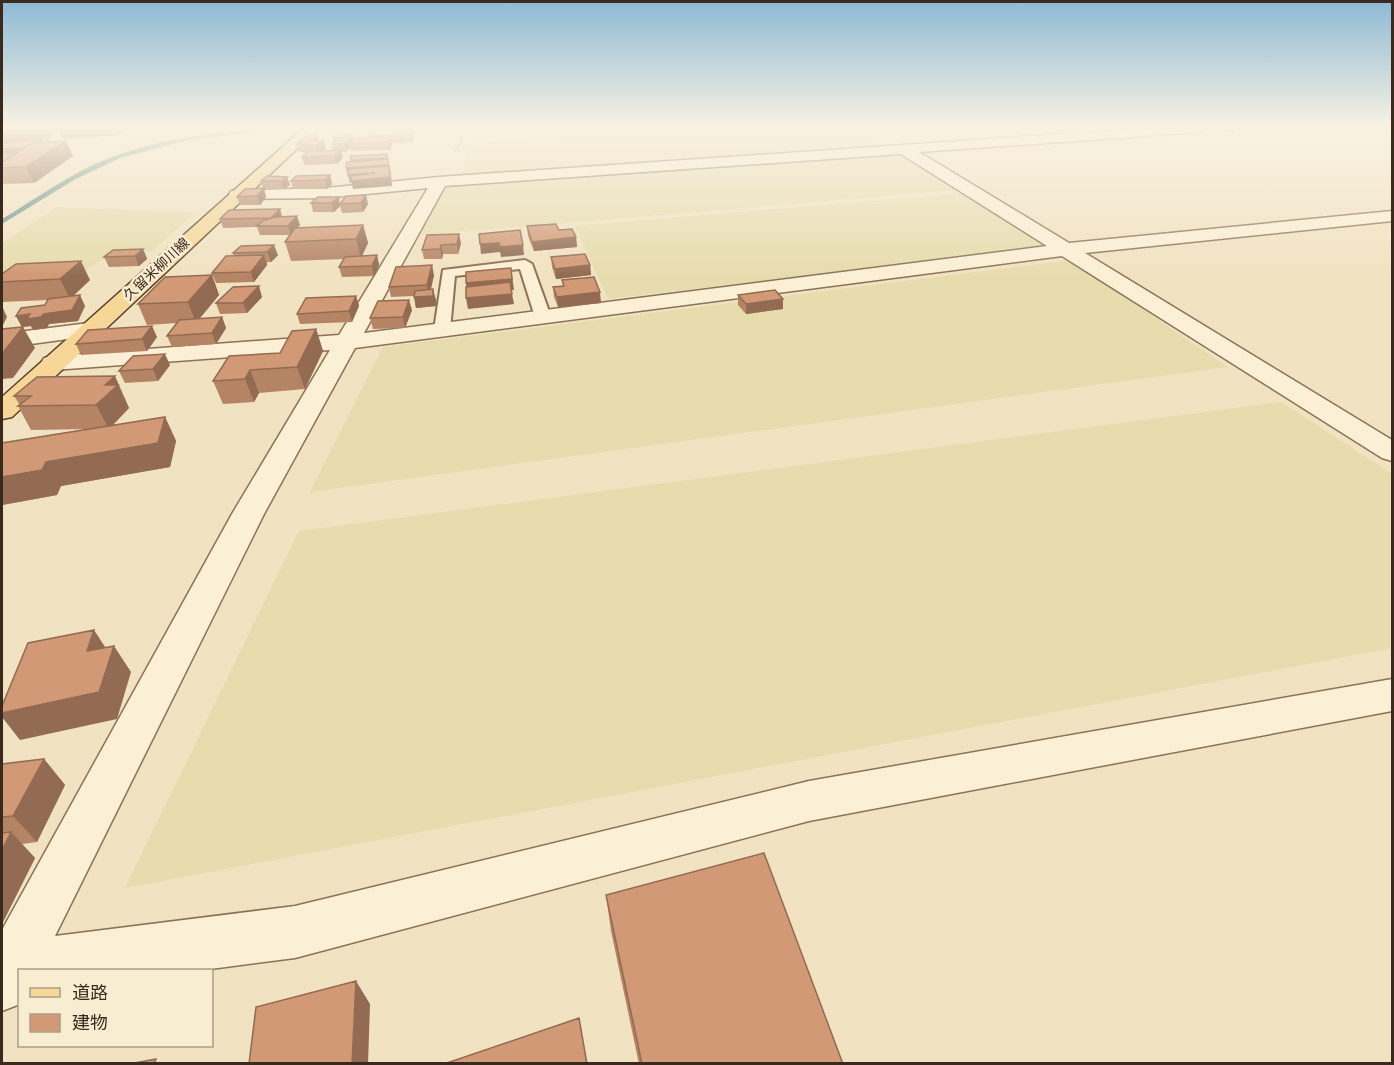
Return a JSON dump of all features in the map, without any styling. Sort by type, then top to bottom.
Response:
[{"type":"main road","name":"久留米柳川線","points":[[2,411],[256,178]]},
{"type":"street","points":[[237,194],[326,193],[500,178]]},
{"type":"street","points":[[951,178],[1392,452]]},
{"type":"street","points":[[4,975],[248,514],[439,182]]},
{"type":"street","points":[[53,363],[347,342],[1068,249],[1392,216]]},
{"type":"street","points":[[2,341],[89,330]]},
{"type":"street","points":[[45,969],[295,932],[809,801],[1392,695]]},
{"type":"lane","points":[[442,330],[448,273],[525,264],[543,316]]},
{"type":"shaded area","points":[[550,178],[939,178],[959,190],[421,235],[447,185]]},
{"type":"shaded area","points":[[966,193],[1046,247],[608,299],[575,226]]},
{"type":"shaded area","points":[[57,207],[195,213],[152,251],[111,254],[81,273],[2,285],[2,243]]},
{"type":"shaded area","points":[[1071,260],[1227,367],[310,492],[383,347]]},
{"type":"shaded area","points":[[1281,402],[1392,474],[1392,648],[125,888],[299,531]]},
{"type":"building","points":[[265,178],[286,178],[281,181],[261,181]]},
{"type":"building","points":[[294,178],[327,178],[325,180],[291,181]]},
{"type":"building","points":[[351,178],[383,178],[351,181]]},
{"type":"building","points":[[264,188],[257,196],[237,197],[245,189]]},
{"type":"building","points":[[366,195],[361,203],[340,204],[346,196]]},
{"type":"building","points":[[318,197],[339,197],[331,203],[311,203]]},
{"type":"building","points":[[280,209],[271,218],[220,219],[229,210]]},
{"type":"building","points":[[297,216],[288,226],[257,226],[264,220],[276,217]]},
{"type":"building","points":[[556,224],[559,230],[572,229],[576,237],[532,242],[527,226]]},
{"type":"building","points":[[363,225],[356,239],[285,242],[295,228]]},
{"type":"building","points":[[520,230],[523,245],[500,247],[499,243],[480,244],[479,234]]},
{"type":"building","points":[[459,234],[457,244],[441,245],[440,249],[422,250],[427,235]]},
{"type":"building","points":[[274,245],[267,252],[233,253],[241,246]]},
{"type":"building","points":[[143,249],[135,256],[104,257],[113,250]]},
{"type":"building","points":[[585,254],[590,265],[555,269],[551,257]]},
{"type":"building","points":[[264,255],[251,272],[212,273],[226,256]]},
{"type":"building","points":[[377,255],[372,266],[339,267],[345,257]]},
{"type":"building","points":[[81,261],[60,279],[2,282],[2,274],[16,264]]},
{"type":"building","points":[[432,265],[427,285],[389,287],[396,267]]},
{"type":"building","points":[[511,268],[512,279],[466,283],[466,272]]},
{"type":"building","points":[[212,275],[188,302],[138,304],[165,277]]},
{"type":"building","points":[[594,277],[600,292],[557,297],[553,287],[564,286],[562,280]]},
{"type":"building","points":[[510,282],[512,294],[466,298],[466,287]]},
{"type":"building","points":[[259,286],[243,303],[216,303],[233,287]]},
{"type":"building","points":[[433,289],[433,296],[414,297],[415,291]]},
{"type":"building","points":[[775,290],[783,299],[746,304],[738,295]]},
{"type":"building","points":[[80,295],[72,310],[27,319],[30,314],[16,316],[21,308],[45,305],[48,299]]},
{"type":"building","points":[[356,296],[349,311],[297,314],[306,298]]},
{"type":"building","points":[[409,300],[403,317],[370,318],[378,301]]},
{"type":"building","points":[[222,317],[212,333],[167,336],[179,320]]},
{"type":"building","points":[[152,326],[142,339],[76,344],[88,330]]},
{"type":"building","points":[[23,327],[2,354],[2,329]]},
{"type":"building","points":[[316,329],[297,367],[250,370],[245,379],[213,381],[229,356],[280,353],[292,331]]},
{"type":"building","points":[[165,354],[153,369],[119,371],[133,356]]},
{"type":"building","points":[[115,376],[105,385],[118,385],[96,405],[18,406],[31,396],[14,396],[37,377]]},
{"type":"building","points":[[165,417],[158,443],[46,462],[42,470],[2,477],[2,443]]},
{"type":"building","points":[[94,630],[87,651],[114,646],[99,692],[2,713],[2,706],[28,643]]},
{"type":"building","points":[[44,759],[13,816],[2,817],[2,764]]},
{"type":"building","points":[[11,832],[2,850],[2,833]]},
{"type":"building","points":[[764,853],[843,1064],[642,1064],[606,895]]},
{"type":"building","points":[[356,981],[352,1064],[249,1064],[256,1007]]},
{"type":"building","points":[[579,1018],[587,1064],[444,1064]]},
{"type":"building","points":[[156,1059],[154,1064],[129,1064]]},
{"type":"waterway","points":[[2,222],[73,178]]}]
